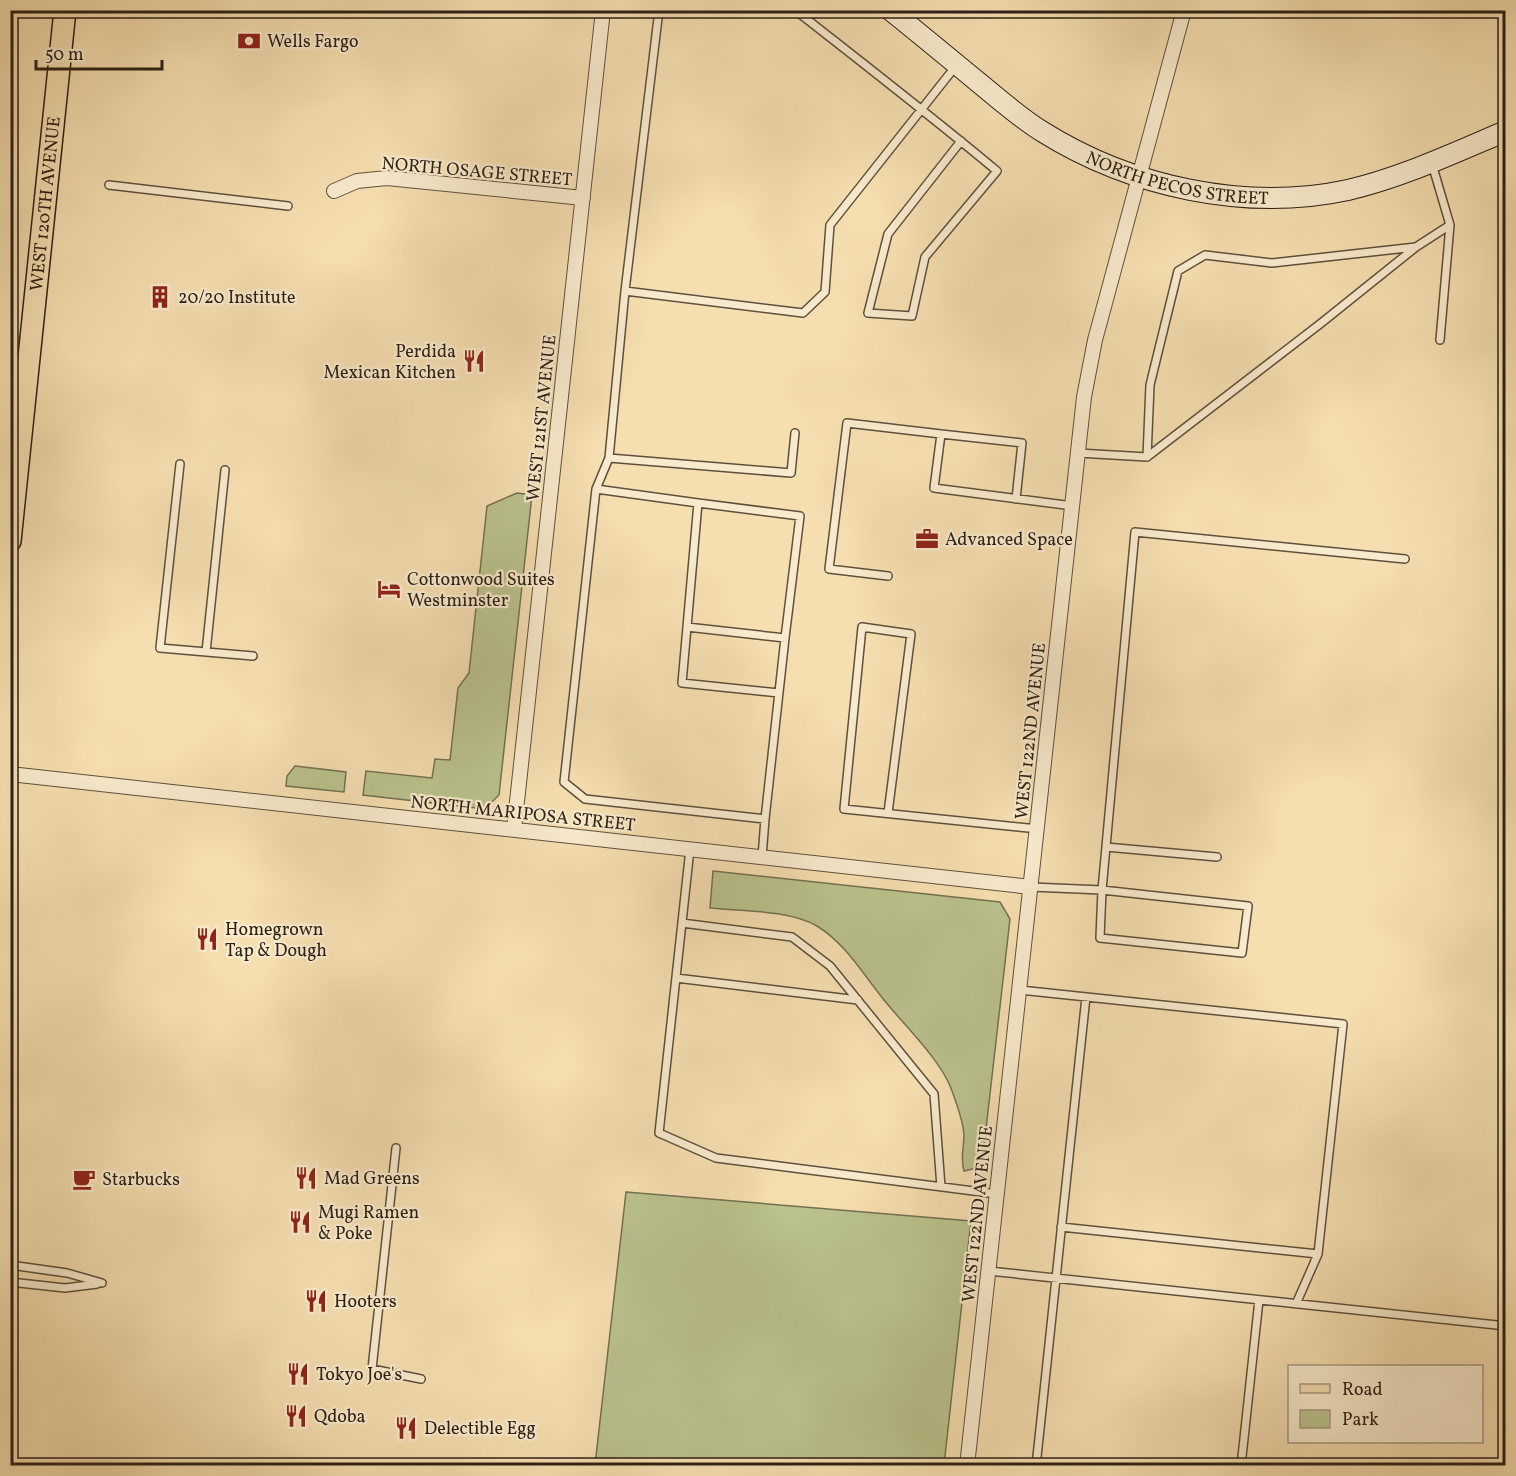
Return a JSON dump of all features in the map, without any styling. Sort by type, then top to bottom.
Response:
[{"type":"main road","name":"WEST 120TH AVENUE","points":[[10,541],[65,10]]},
{"type":"street","name":"WEST 121ST AVENUE","points":[[514,830],[603,10]]},
{"type":"street","name":"NORTH PECOS STREET","points":[[890,10],[1011,109],[1042,131],[1097,162],[1140,177],[1209,193],[1263,197],[1331,193],[1403,174],[1506,131]]},
{"type":"street","name":"WEST 122ND AVENUE","points":[[967,1466],[1084,398],[1095,340],[1184,10]]},
{"type":"street","name":"NORTH OSAGE STREET","points":[[334,191],[357,181],[387,178],[583,198]]},
{"type":"street","name":"NORTH MARIPOSA STREET","points":[[10,774],[1031,887]]},
{"type":"lane","points":[[659,10],[625,291],[609,458],[596,489],[564,782],[585,799],[765,819]]},
{"type":"lane","points":[[795,10],[922,108],[997,171],[925,257],[912,316],[868,313],[888,234],[961,141]]},
{"type":"lane","points":[[625,291],[802,313],[825,292],[830,225],[957,65]]},
{"type":"lane","points":[[1432,162],[1450,225],[1440,340]]},
{"type":"lane","points":[[109,185],[288,206]]},
{"type":"lane","points":[[1078,453],[1147,458],[1416,247],[1450,225]]},
{"type":"lane","points":[[1147,458],[1150,385],[1178,271],[1205,255],[1272,263],[1416,247]]},
{"type":"lane","points":[[888,576],[830,569],[847,423],[1022,443],[1016,499]]},
{"type":"lane","points":[[609,458],[791,473],[795,433]]},
{"type":"lane","points":[[941,434],[934,488],[1073,506]]},
{"type":"lane","points":[[180,464],[160,648],[253,656]]},
{"type":"lane","points":[[206,652],[225,470]]},
{"type":"lane","points":[[596,489],[800,516],[762,857]]},
{"type":"lane","points":[[698,503],[682,682],[779,693]]},
{"type":"lane","points":[[1031,887],[1102,890],[1248,906],[1242,953],[1100,938],[1102,890],[1135,531],[1405,559]]},
{"type":"lane","points":[[687,627],[785,638]]},
{"type":"lane","points":[[888,813],[911,634],[862,627],[844,808],[888,813],[1038,829]]},
{"type":"lane","points":[[1106,847],[1216,857]]},
{"type":"lane","points":[[690,849],[659,1133],[716,1158],[997,1194]]},
{"type":"lane","points":[[682,923],[792,937],[830,966],[934,1094],[941,1187]]},
{"type":"lane","points":[[676,978],[858,1000]]},
{"type":"lane","points":[[1020,990],[1343,1024],[1318,1254],[1296,1304]]},
{"type":"lane","points":[[1036,1466],[1086,997]]},
{"type":"lane","points":[[396,1148],[372,1369],[421,1379]]},
{"type":"lane","points":[[1061,1227],[1318,1254]]},
{"type":"lane","points":[[10,1265],[67,1273],[102,1283],[64,1288],[10,1282]]},
{"type":"lane","points":[[989,1271],[1506,1326]]},
{"type":"lane","points":[[1241,1466],[1259,1300]]},
{"type":"green space","points":[[517,493],[532,495],[499,795],[485,809],[363,795],[366,771],[432,778],[435,759],[450,760],[458,688],[469,673],[487,506]]},
{"type":"green space","points":[[295,766],[346,772],[344,792],[286,786],[287,776]]},
{"type":"green space","points":[[713,871],[1000,902],[1010,919],[983,1155],[976,1168],[964,1171],[962,1162],[964,1135],[960,1113],[940,1068],[854,960],[827,933],[806,921],[765,912],[710,908]]},
{"type":"green space","points":[[626,1192],[971,1221],[944,1465],[595,1465]]},
{"type":"place","name":"Wells Fargo","points":[[249,41]]},
{"type":"place","name":"20/20 Institute","points":[[160,297]]},
{"type":"place","name":"Perdida Mexican Kitchen","points":[[474,361]]},
{"type":"place","name":"Advanced Space","points":[[927,539]]},
{"type":"place","name":"Cottonwood Suites Westminster","points":[[389,589]]},
{"type":"place","name":"Homegrown Tap & Dough","points":[[207,939]]},
{"type":"place","name":"Mad Greens","points":[[306,1178]]},
{"type":"place","name":"Starbucks","points":[[84,1179]]},
{"type":"place","name":"Mugi Ramen & Poke","points":[[300,1222]]},
{"type":"place","name":"Hooters","points":[[316,1301]]},
{"type":"place","name":"Tokyo Joe's","points":[[298,1374]]},
{"type":"place","name":"Qdoba","points":[[296,1416]]},
{"type":"place","name":"Delectible Egg","points":[[406,1428]]}]
